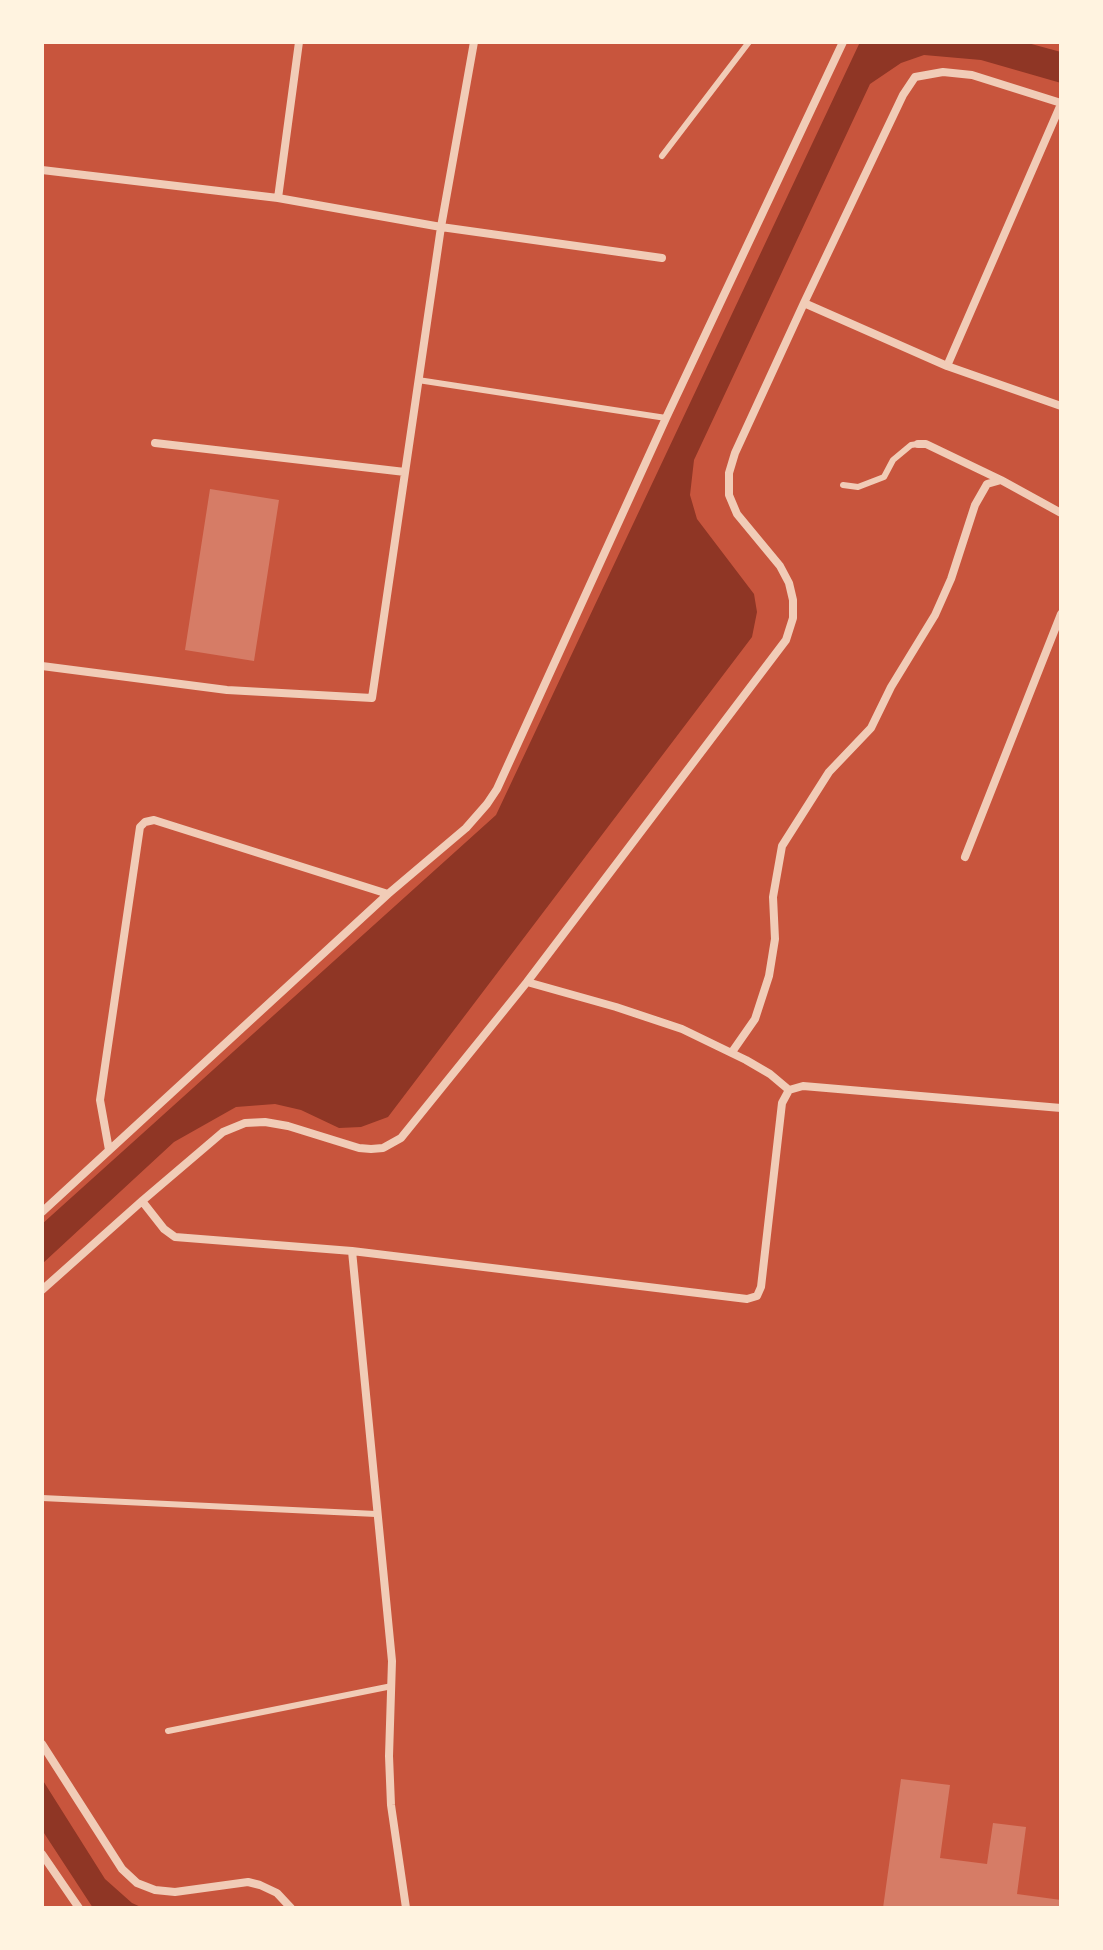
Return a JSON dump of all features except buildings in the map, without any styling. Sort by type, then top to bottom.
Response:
[{"type":"street","points":[[278,198],[299,42]]},
{"type":"street","points":[[42,666],[227,690],[372,698],[441,227],[474,42]]},
{"type":"street","points":[[42,1212],[388,894],[466,828],[497,789],[666,418],[843,42]]},
{"type":"street","points":[[42,1290],[223,1132],[245,1123],[265,1122],[371,1149],[392,1145],[401,1138],[527,982],[786,640],[793,618],[789,583],[780,566],[737,514],[729,495],[729,473],[735,453],[804,303],[903,95],[915,77],[943,72],[972,75],[1061,104],[947,366]]},
{"type":"street","points":[[42,170],[278,198],[441,227],[662,258]]},
{"type":"street","points":[[804,303],[947,366],[1061,406]]},
{"type":"street","points":[[155,443],[405,472]]},
{"type":"street","points":[[918,444],[926,444],[1001,480],[1061,513]]},
{"type":"street","points":[[732,1052],[755,1019],[769,976],[775,939],[773,897],[782,846],[829,772],[871,728],[891,687],[935,615],[951,579],[975,505],[987,484],[1001,480]]},
{"type":"street","points":[[965,857],[1061,614]]},
{"type":"street","points":[[109,1150],[100,1100],[140,827],[145,822],[154,820],[388,894]]},
{"type":"street","points":[[527,982],[682,1029],[732,1052],[770,1074],[789,1090]]},
{"type":"street","points":[[142,1201],[164,1229],[175,1237],[352,1251],[747,1299],[757,1296],[761,1287],[782,1103],[789,1090],[803,1086],[1061,1108]]},
{"type":"street","points":[[352,1251],[392,1661],[391,1805],[406,1908]]},
{"type":"street","points":[[42,1744],[122,1869],[137,1883],[155,1890],[175,1892],[248,1882],[277,1893],[291,1908]]},
{"type":"street","points":[[42,1854],[79,1908]]},
{"type":"lane","points":[[662,156],[749,42]]},
{"type":"lane","points":[[418,380],[666,418]]},
{"type":"lane","points":[[843,485],[858,487],[884,477],[893,460],[911,445],[918,444]]},
{"type":"lane","points":[[42,1498],[376,1514]]},
{"type":"lane","points":[[168,1731],[392,1686]]},
{"type":"shaded area","points":[[860,42],[1024,42],[1061,52],[1061,83],[981,60],[924,55],[901,63],[870,84],[694,460],[690,495],[697,519],[754,594],[757,612],[752,637],[388,1117],[361,1127],[339,1128],[301,1110],[275,1104],[236,1107],[174,1142],[42,1264],[42,1224],[496,815]]},
{"type":"shaded area","points":[[42,1779],[105,1879],[132,1903],[143,1908],[93,1908],[42,1830]]}]
